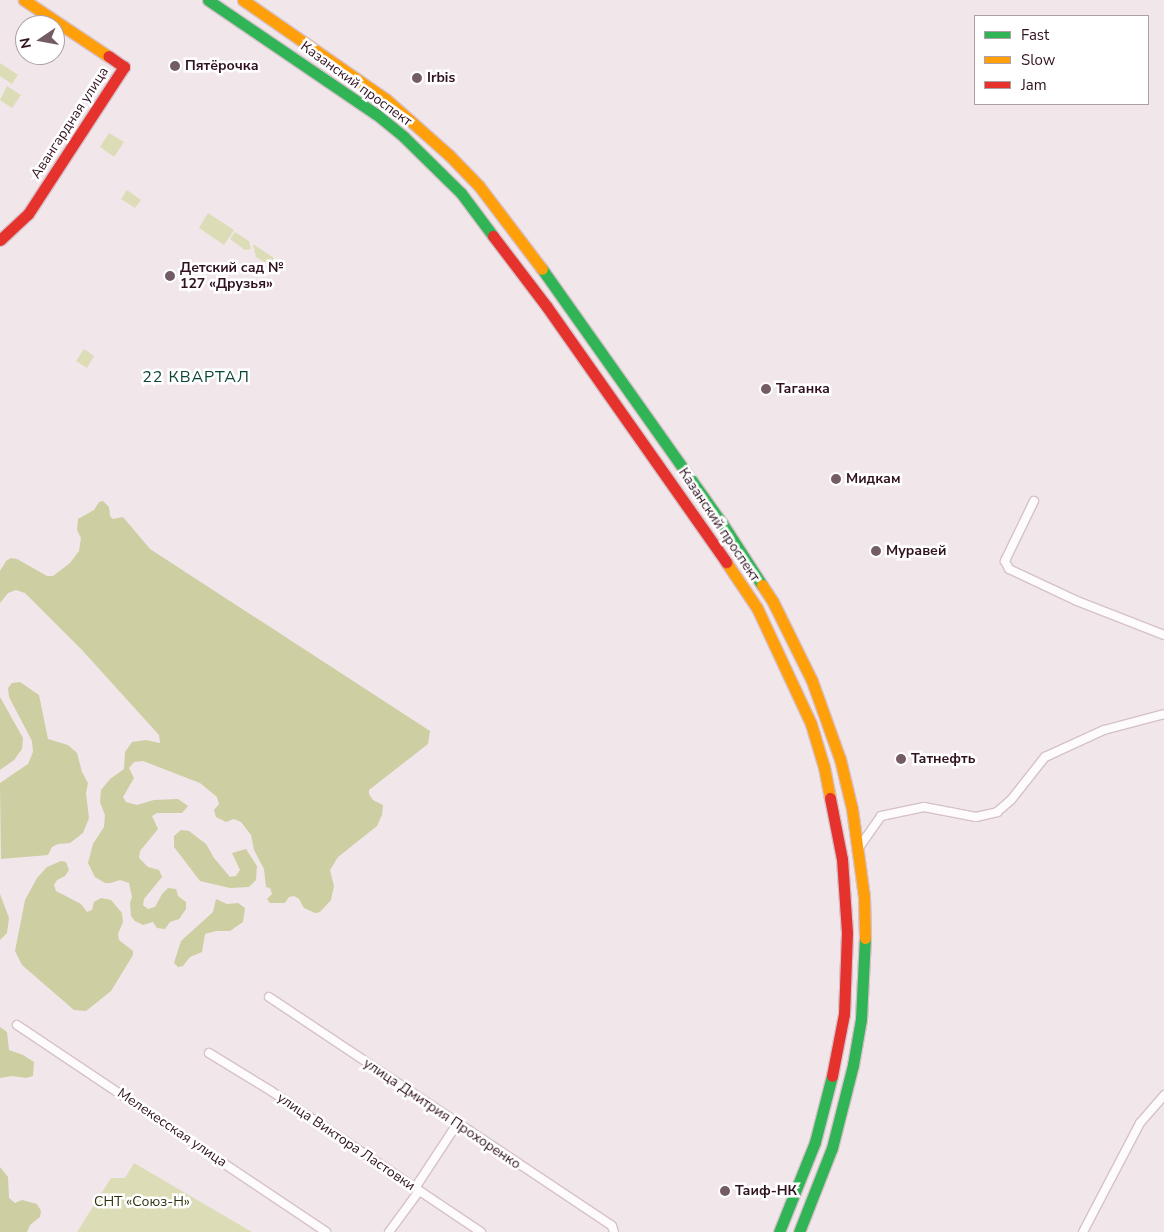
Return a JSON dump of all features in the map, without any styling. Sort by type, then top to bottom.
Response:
[{"type":"main road","name":"Авангардная улица","points":[[0,240],[13,230],[28,214],[124,67],[24,0]]},
{"type":"main road","name":"Казанский проспект","points":[[208,0],[376,114],[435,165],[462,193],[495,235],[707,532],[756,608],[775,644],[811,724],[835,813],[846,895],[847,933],[844,1014],[836,1060],[815,1142],[778,1232]]},
{"type":"main road","name":"Казанский проспект","points":[[243,0],[387,100],[449,155],[479,186],[507,222],[742,553],[773,602],[792,637],[819,699],[840,759],[858,849],[864,897],[865,933],[861,1019],[854,1065],[832,1148],[799,1232]]},
{"type":"main road","points":[[616,404],[616,394],[621,391],[631,396]]},
{"type":"street","points":[[1034,500],[1005,561],[1009,570],[1077,601],[1164,635]]},
{"type":"street","points":[[858,849],[881,816],[924,808],[976,816],[996,812],[1011,800],[1045,757],[1104,730],[1164,714]]},
{"type":"street","name":"улица Дмитрия Прохоренко","points":[[269,997],[612,1226],[614,1232]]},
{"type":"street","name":"Мелекесская улица","points":[[18,1025],[326,1232]]},
{"type":"street","name":"улица Виктора Ластовки","points":[[209,1053],[271,1091],[482,1232]]},
{"type":"street","points":[[1083,1232],[1140,1123],[1164,1095]]},
{"type":"street","points":[[389,1232],[457,1124]]},
{"type":"green space","points":[[0,63],[18,75],[12,84],[0,76]]},
{"type":"green space","points":[[7,86],[21,95],[12,108],[0,100]]},
{"type":"green space","points":[[109,133],[124,142],[114,157],[100,147]]},
{"type":"green space","points":[[127,190],[141,200],[135,208],[121,199]]},
{"type":"green space","points":[[208,213],[234,230],[224,245],[199,228]]},
{"type":"green space","points":[[235,232],[249,241],[251,249],[245,250],[230,239]]},
{"type":"green space","points":[[253,244],[274,258],[270,266],[256,257]]},
{"type":"green space","points":[[84,349],[94,356],[87,368],[76,361]]},
{"type":"green space","points":[[103,501],[109,507],[110,516],[113,519],[123,517],[150,549],[430,731],[428,744],[369,790],[373,800],[383,805],[382,815],[377,826],[338,857],[330,870],[334,886],[331,900],[320,912],[315,913],[304,908],[299,899],[294,896],[289,897],[285,903],[270,903],[267,899],[272,894],[270,888],[266,887],[264,869],[254,850],[251,835],[241,822],[234,819],[226,822],[216,817],[214,810],[219,804],[217,797],[200,783],[143,761],[134,762],[129,768],[134,778],[123,797],[126,802],[137,805],[154,800],[178,799],[188,806],[182,813],[157,813],[152,816],[158,829],[140,851],[139,858],[148,867],[159,870],[162,877],[144,899],[143,905],[148,909],[155,907],[162,894],[168,888],[176,889],[178,896],[186,902],[186,909],[179,919],[170,922],[165,929],[157,928],[153,922],[143,925],[135,921],[131,916],[130,903],[132,897],[129,883],[120,880],[105,883],[95,877],[88,863],[93,844],[104,827],[105,815],[100,802],[101,790],[110,779],[124,769],[125,752],[132,742],[146,740],[160,743],[159,735],[82,650],[25,593],[16,590],[8,593],[0,603],[0,571],[6,561],[11,558],[17,559],[47,576],[53,576],[70,563],[79,551],[81,538],[77,530],[78,519],[94,510],[99,502]]},
{"type":"green space","points":[[20,682],[39,695],[48,739],[68,745],[77,753],[82,772],[88,783],[86,793],[89,818],[83,833],[70,843],[58,844],[52,847],[48,855],[1,859],[0,783],[28,764],[33,752],[32,741],[9,697],[8,688],[12,683]]},
{"type":"green space","points":[[0,697],[23,738],[22,749],[14,760],[0,770]]},
{"type":"green space","points":[[181,830],[189,831],[206,844],[214,858],[230,877],[236,876],[240,870],[232,853],[246,849],[257,866],[256,880],[249,887],[230,888],[200,881],[174,847],[174,836]]},
{"type":"green space","points":[[61,861],[66,862],[69,870],[65,876],[57,880],[54,885],[56,891],[81,904],[87,912],[92,910],[94,902],[101,898],[111,900],[122,913],[123,922],[118,934],[119,940],[133,951],[133,955],[111,991],[86,1011],[74,1010],[22,965],[15,951],[25,900],[37,878],[47,867]]},
{"type":"green space","points":[[0,894],[9,918],[7,933],[0,940]]},
{"type":"green space","points":[[216,899],[227,904],[238,903],[245,908],[243,922],[230,931],[216,931],[205,934],[202,952],[190,957],[183,966],[178,967],[174,963],[181,941],[213,912]]},
{"type":"green space","points":[[0,1027],[7,1032],[9,1050],[23,1055],[34,1062],[33,1076],[26,1078],[12,1076],[0,1078]]},
{"type":"green space","name":"СНТ «Союз-Н»","points":[[134,1163],[252,1232],[77,1232],[111,1178],[125,1178]]},
{"type":"green space","points":[[0,1167],[8,1177],[9,1198],[15,1203],[22,1200],[37,1204],[41,1211],[40,1217],[30,1225],[27,1232],[0,1232]]},
{"type":"traffic: fast","points":[[208,0],[376,114],[404,137],[461,193],[493,236]]},
{"type":"traffic: fast","points":[[542,269],[722,523],[762,585]]},
{"type":"traffic: fast","points":[[799,1232],[832,1148],[853,1065],[861,1019],[865,938]]},
{"type":"traffic: fast","points":[[779,1232],[815,1142],[832,1076]]},
{"type":"traffic: slow","points":[[24,0],[108,56]]},
{"type":"traffic: slow","points":[[243,0],[387,100],[449,155],[479,186],[542,269]]},
{"type":"traffic: slow","points":[[726,562],[757,608],[811,724],[824,767],[830,798]]},
{"type":"traffic: slow","points":[[762,585],[773,602],[812,681],[840,759],[852,809],[864,897],[865,938]]},
{"type":"traffic: jam","points":[[0,240],[28,214],[124,67],[108,56]]},
{"type":"traffic: jam","points":[[493,236],[547,307],[726,562]]},
{"type":"traffic: jam","points":[[830,798],[842,859],[847,933],[844,1014],[832,1076]]},
{"type":"place","name":"Пятёрочка","points":[[175,66]]},
{"type":"place","name":"Irbis","points":[[417,78]]},
{"type":"place","name":"Детский сад № 127 «Друзья»","points":[[170,276]]},
{"type":"place","name":"Таганка","points":[[766,389]]},
{"type":"place","name":"Мидкам","points":[[836,479]]},
{"type":"place","name":"Муравей","points":[[876,551]]},
{"type":"place","name":"Татнефть","points":[[901,759]]},
{"type":"place","name":"Таиф-НК","points":[[725,1191]]},
{"type":"district","name":"22 КВАРТАЛ","points":[[196,377]]}]
